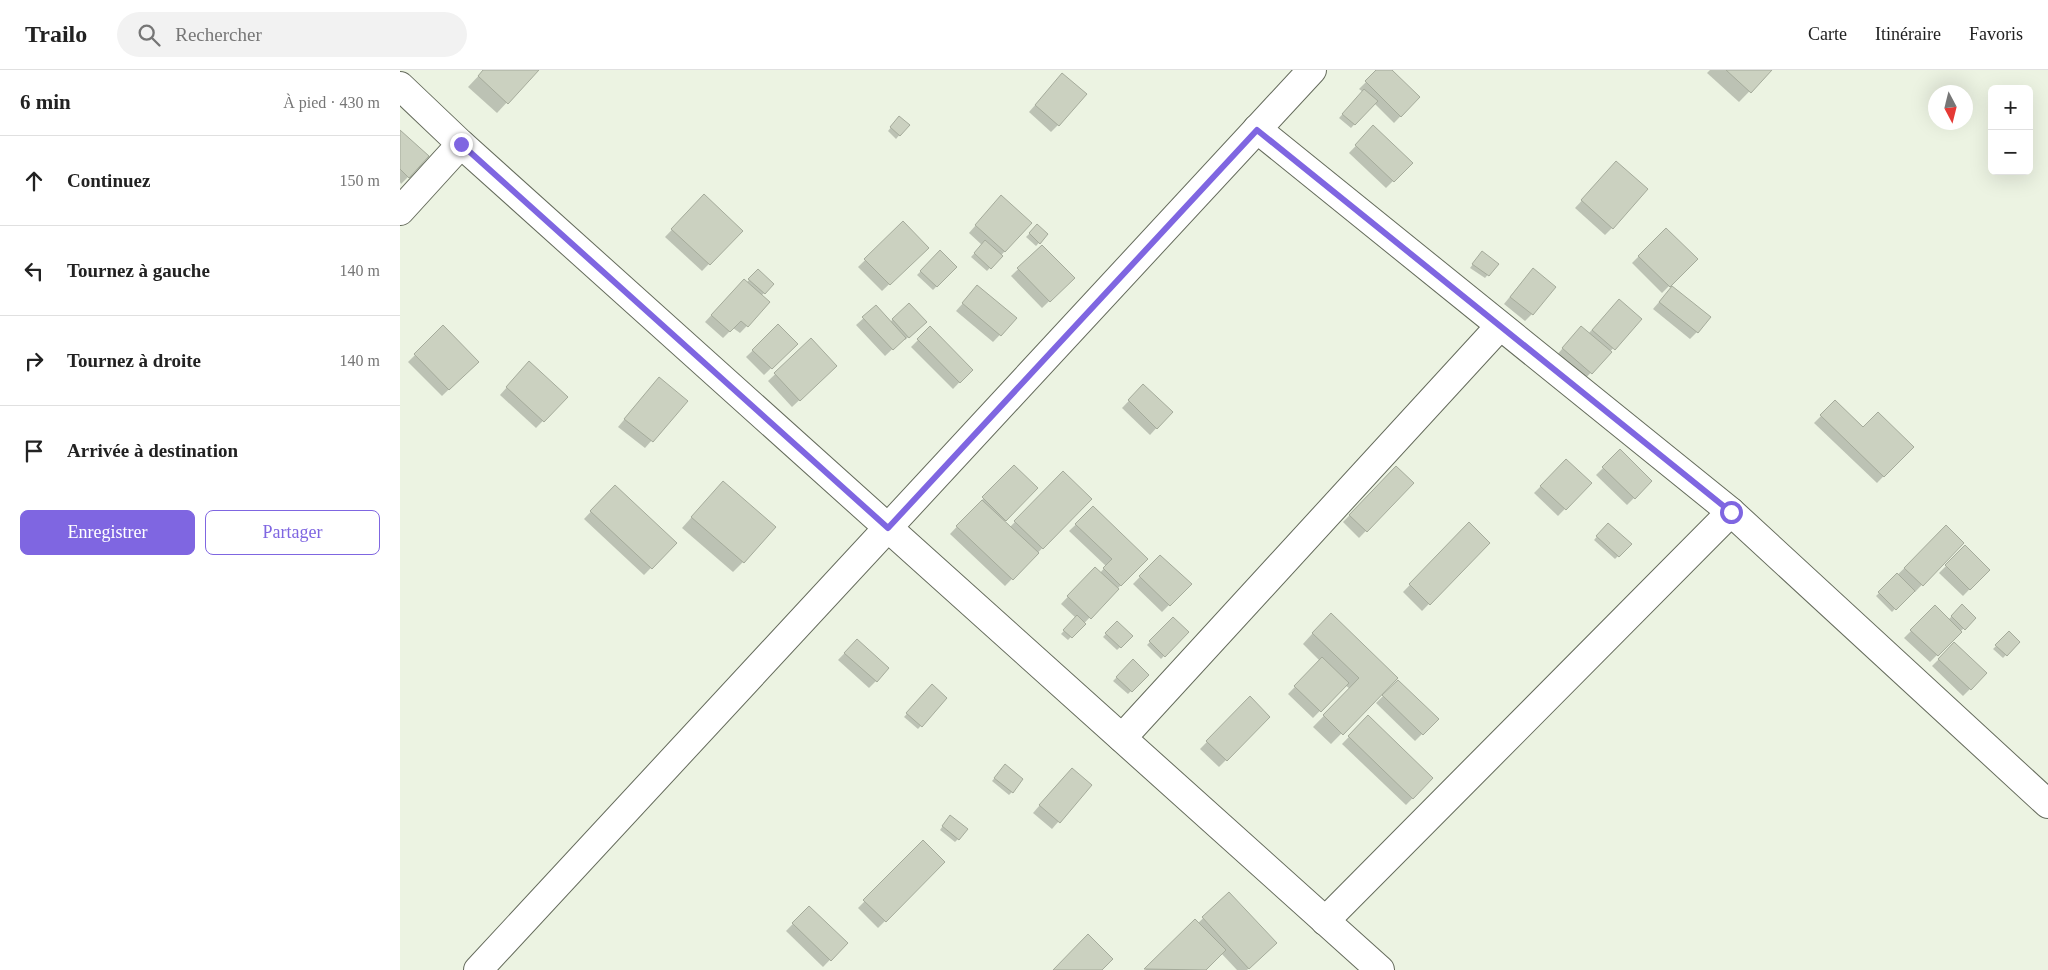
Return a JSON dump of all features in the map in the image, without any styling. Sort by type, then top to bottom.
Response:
[{"type":"street","points":[[478,970],[1312,70]]},
{"type":"street","points":[[400,86],[461,144],[1380,970]]},
{"type":"street","points":[[1257,130],[1731,512],[2048,804]]},
{"type":"street","points":[[400,211],[461,144]]},
{"type":"street","points":[[1122,738],[1500,326]]},
{"type":"street","points":[[1325,921],[1731,512]]},
{"type":"building","points":[[483,70],[539,70],[508,104],[478,76]]},
{"type":"building","points":[[1376,70],[1392,70],[1420,97],[1401,117],[1365,81]]},
{"type":"building","points":[[1726,70],[1772,70],[1751,93]]},
{"type":"building","points":[[1062,73],[1087,94],[1059,126],[1035,105]]},
{"type":"building","points":[[1364,89],[1378,101],[1355,125],[1342,114]]},
{"type":"building","points":[[899,116],[910,125],[900,136],[890,127]]},
{"type":"building","points":[[1373,125],[1413,163],[1394,182],[1355,145]]},
{"type":"building","points":[[400,130],[429,156],[409,178],[400,169]]},
{"type":"building","points":[[1616,161],[1648,189],[1613,229],[1581,200]]},
{"type":"building","points":[[704,194],[743,231],[710,265],[671,229]]},
{"type":"building","points":[[1001,195],[1032,223],[1005,252],[975,225]]},
{"type":"building","points":[[903,221],[929,248],[890,285],[864,259]]},
{"type":"building","points":[[1037,224],[1048,234],[1040,244],[1029,233]]},
{"type":"building","points":[[1666,228],[1698,259],[1670,287],[1638,256]]},
{"type":"building","points":[[985,240],[1003,256],[991,269],[974,253]]},
{"type":"building","points":[[1042,245],[1075,278],[1050,302],[1017,268]]},
{"type":"building","points":[[940,250],[957,267],[937,287],[920,271]]},
{"type":"building","points":[[1482,251],[1499,264],[1489,276],[1472,264]]},
{"type":"building","points":[[1533,268],[1556,287],[1533,315],[1510,297]]},
{"type":"building","points":[[758,269],[774,284],[765,294],[748,279]]},
{"type":"building","points":[[744,279],[770,302],[748,327],[741,321],[730,332],[711,315]]},
{"type":"building","points":[[977,285],[1017,318],[1001,336],[962,303]]},
{"type":"building","points":[[1672,286],[1711,317],[1698,333],[1659,302]]},
{"type":"building","points":[[1619,299],[1642,319],[1615,350],[1592,330]]},
{"type":"building","points":[[909,303],[927,322],[909,338],[892,319]]},
{"type":"building","points":[[876,305],[906,338],[893,350],[862,317]]},
{"type":"building","points":[[778,324],[798,344],[772,369],[752,350]]},
{"type":"building","points":[[443,325],[479,362],[449,390],[414,354]]},
{"type":"building","points":[[930,326],[973,370],[960,383],[917,339]]},
{"type":"building","points":[[1581,326],[1612,352],[1592,374],[1562,348]]},
{"type":"building","points":[[811,338],[837,366],[800,401],[774,373]]},
{"type":"building","points":[[529,361],[568,397],[544,422],[506,387]]},
{"type":"building","points":[[659,377],[688,401],[653,442],[624,419]]},
{"type":"building","points":[[1143,384],[1173,412],[1157,429],[1128,400]]},
{"type":"building","points":[[1835,400],[1863,427],[1878,412],[1914,447],[1884,477],[1820,415]]},
{"type":"building","points":[[1620,449],[1652,481],[1635,499],[1602,467]]},
{"type":"building","points":[[1566,459],[1592,483],[1566,510],[1540,486]]},
{"type":"building","points":[[1014,465],[1038,488],[1006,521],[982,497]]},
{"type":"building","points":[[1396,466],[1414,483],[1367,532],[1349,515]]},
{"type":"building","points":[[1063,471],[1092,499],[1043,549],[1014,521]]},
{"type":"building","points":[[723,481],[776,527],[744,563],[691,517]]},
{"type":"building","points":[[615,485],[677,543],[652,569],[590,511]]},
{"type":"building","points":[[982,500],[1039,553],[1013,580],[956,526]]},
{"type":"building","points":[[1093,506],[1148,559],[1121,586],[1103,568],[1112,559],[1075,524]]},
{"type":"building","points":[[1469,522],[1490,543],[1430,605],[1409,584]]},
{"type":"building","points":[[1608,523],[1632,544],[1619,557],[1596,536]]},
{"type":"building","points":[[1946,525],[1964,543],[1923,586],[1904,568]]},
{"type":"building","points":[[1965,545],[1990,570],[1970,590],[1945,565]]},
{"type":"building","points":[[1160,555],[1192,584],[1170,606],[1139,576]]},
{"type":"building","points":[[1095,567],[1119,589],[1091,619],[1067,596]]},
{"type":"building","points":[[1897,573],[1915,591],[1896,610],[1878,592]]},
{"type":"building","points":[[1962,604],[1976,618],[1965,630],[1951,616]]},
{"type":"building","points":[[1935,605],[1962,632],[1938,656],[1910,630]]},
{"type":"building","points":[[1331,613],[1398,678],[1343,735],[1323,715],[1359,678],[1312,633]]},
{"type":"building","points":[[1077,615],[1086,624],[1072,638],[1063,630]]},
{"type":"building","points":[[1173,617],[1189,632],[1165,657],[1149,641]]},
{"type":"building","points":[[1117,621],[1133,636],[1121,648],[1105,633]]},
{"type":"building","points":[[2009,631],[2020,642],[2007,656],[1995,645]]},
{"type":"building","points":[[857,639],[889,668],[877,682],[844,653]]},
{"type":"building","points":[[1954,642],[1987,673],[1971,690],[1938,659]]},
{"type":"building","points":[[1322,657],[1349,683],[1321,712],[1294,686]]},
{"type":"building","points":[[1133,659],[1149,675],[1132,692],[1116,677]]},
{"type":"building","points":[[1398,680],[1439,719],[1423,735],[1382,695]]},
{"type":"building","points":[[932,684],[947,698],[922,727],[906,713]]},
{"type":"building","points":[[1250,696],[1270,717],[1227,761],[1206,741]]},
{"type":"building","points":[[1368,715],[1433,778],[1413,799],[1348,736]]},
{"type":"building","points":[[1005,764],[1023,779],[1013,793],[994,778]]},
{"type":"building","points":[[1072,768],[1092,785],[1060,823],[1039,805]]},
{"type":"building","points":[[950,815],[968,829],[959,840],[942,826]]},
{"type":"building","points":[[923,840],[945,862],[886,922],[863,900]]},
{"type":"building","points":[[1229,892],[1277,943],[1249,969],[1202,917]]},
{"type":"building","points":[[809,906],[848,943],[831,961],[792,923]]},
{"type":"building","points":[[1195,919],[1226,950],[1206,970],[1144,969]]},
{"type":"building","points":[[1088,934],[1113,959],[1102,970],[1053,970]]},
{"type":"route","points":[[461,144],[888,528],[1257,130],[1731,512]]}]
